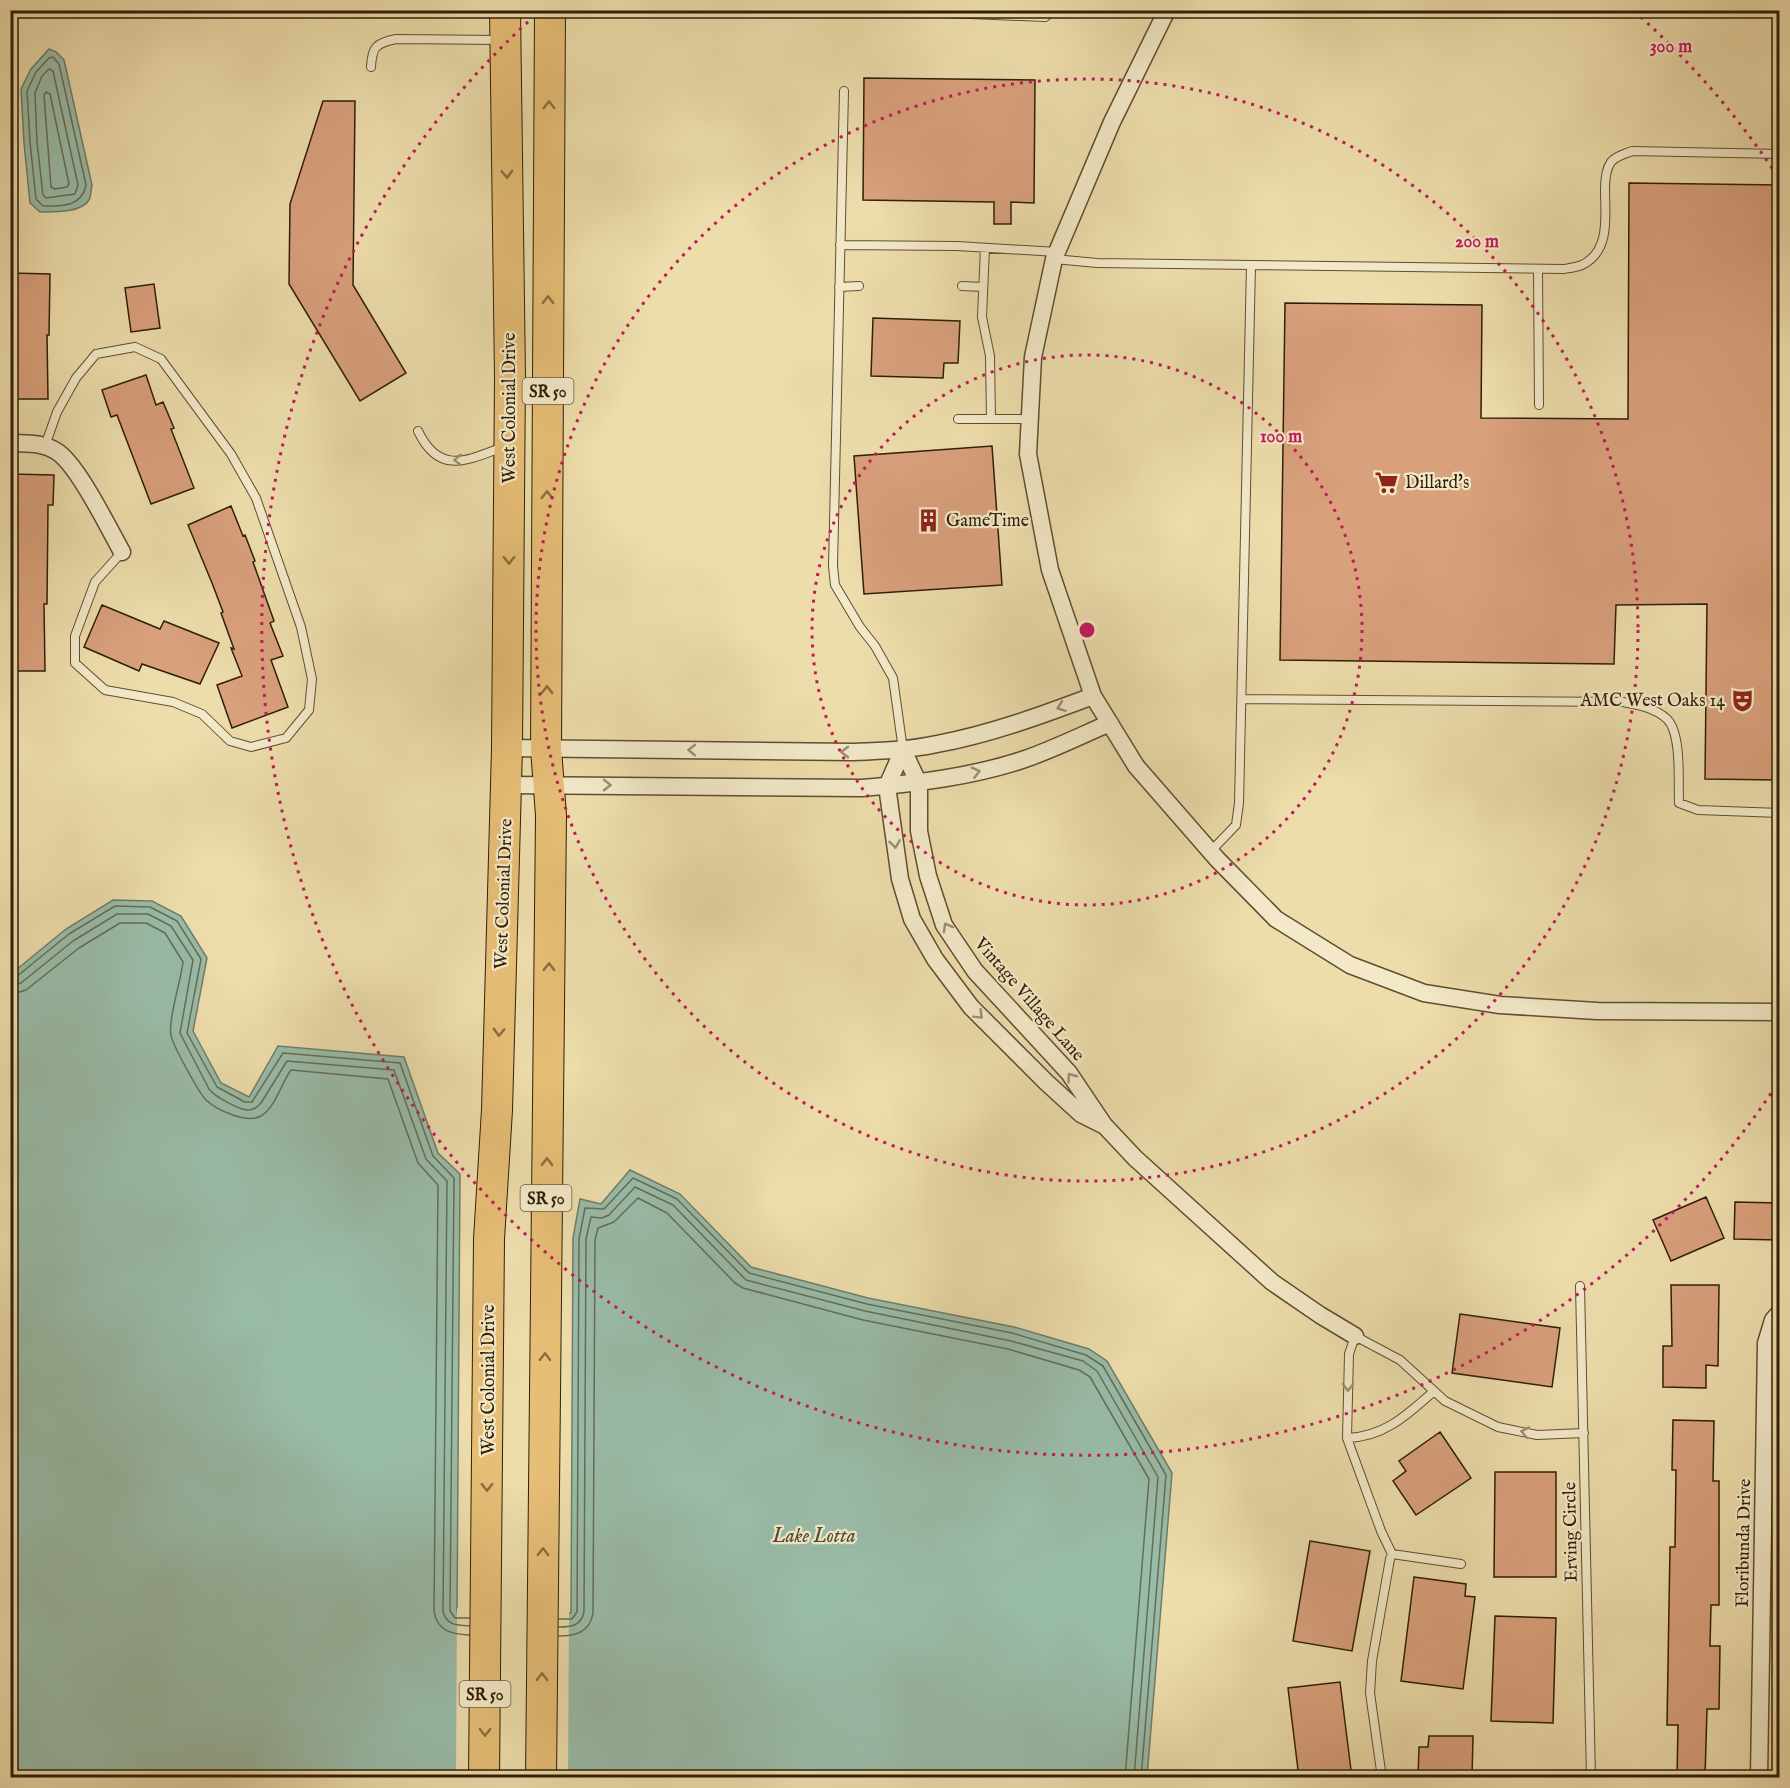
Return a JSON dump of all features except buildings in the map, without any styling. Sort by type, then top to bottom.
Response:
[{"type":"highway","name":"West Colonial Drive","points":[[484,1778],[489,1239],[497,1110],[507,748],[509,445],[505,10]]},
{"type":"highway","name":"SR 50","points":[[541,1778],[551,815],[546,749],[550,10]]},
{"type":"street","points":[[1167,10],[1112,122],[1055,256],[1033,357],[1028,454],[1050,570],[1093,696],[1136,766],[1211,851],[1276,919],[1350,965],[1424,993],[1500,1005],[1596,1011],[1779,1012]]},
{"type":"street","points":[[10,443],[45,446],[58,451],[78,474],[122,552]]},
{"type":"street","points":[[507,748],[854,752],[903,750],[938,744],[1021,723],[1093,696]]},
{"type":"street","points":[[506,785],[862,788],[918,783],[969,774],[1025,759],[1110,723]]},
{"type":"street","points":[[887,786],[903,750]]},
{"type":"street","name":"Vintage Village Lane","points":[[903,750],[918,783],[919,831],[928,876],[944,925],[975,971],[1069,1073],[1104,1125],[1135,1158],[1272,1282],[1355,1336]]},
{"type":"street","name":"Vintage Village Lane","points":[[887,786],[900,879],[912,919],[935,959],[971,1007],[1046,1082],[1081,1114],[1104,1125]]},
{"type":"street","name":"Floribunda Drive","points":[[1759,1778],[1766,1343],[1773,1320],[1779,1312]]},
{"type":"lane","points":[[874,10],[1045,17],[1054,10]]},
{"type":"lane","points":[[370,67],[373,52],[381,42],[396,39],[505,40]]},
{"type":"lane","points":[[844,91],[833,566],[835,585],[893,678],[903,750]]},
{"type":"lane","points":[[840,245],[985,248],[1097,263],[1564,269],[1582,265],[1602,246],[1605,231],[1605,177],[1611,162],[1620,156],[1632,151],[1779,154]]},
{"type":"lane","points":[[985,248],[982,318],[990,356],[991,419]]},
{"type":"lane","points":[[1211,851],[1236,825],[1239,803],[1251,265]]},
{"type":"lane","points":[[1538,269],[1539,405]]},
{"type":"lane","points":[[839,287],[859,286]]},
{"type":"lane","points":[[962,286],[983,286]]},
{"type":"lane","points":[[45,446],[57,412],[75,378],[96,354],[135,347],[161,359],[231,454],[256,498],[301,627],[312,679],[309,710],[286,738],[251,747],[230,741],[202,714],[173,702],[105,690],[75,663],[75,636],[95,582],[122,552]]},
{"type":"lane","points":[[958,419],[1030,418]]},
{"type":"lane","points":[[418,431],[425,445],[436,456],[448,460],[470,459],[509,445]]},
{"type":"lane","points":[[1242,699],[1615,702],[1643,706],[1669,721],[1673,731],[1677,746],[1679,803],[1698,810],[1779,813]]},
{"type":"lane","name":"Erving Circle","points":[[1580,1286],[1591,1778]]},
{"type":"lane","points":[[1355,1336],[1348,1354],[1347,1438],[1381,1531],[1392,1554],[1372,1661],[1370,1693],[1382,1778]]},
{"type":"lane","name":"Vintage Village Lane","points":[[1355,1336],[1400,1360],[1445,1401],[1498,1427],[1537,1435],[1584,1433]]},
{"type":"lane","points":[[1347,1438],[1361,1438],[1395,1424],[1434,1391]]},
{"type":"lane","points":[[1392,1554],[1461,1564]]},
{"type":"water","points":[[49,49],[64,60],[92,185],[89,200],[80,207],[67,211],[40,212],[30,203],[21,89],[31,69]]},
{"type":"water","name":"Lake Lotta","points":[[113,900],[152,901],[181,916],[207,958],[193,1031],[221,1083],[249,1097],[278,1046],[404,1057],[438,1153],[460,1174],[457,1612],[571,1613],[573,1238],[580,1199],[601,1204],[630,1170],[680,1194],[751,1267],[868,1298],[1014,1327],[1089,1349],[1107,1361],[1172,1473],[1147,1777],[11,1778],[11,974],[66,929]]},
{"type":"pier","points":[[457,1608],[569,1609],[568,1778],[456,1777]]},
{"type":"place","name":"Dillard's","points":[[1387,482]]},
{"type":"place","name":"GameTime","points":[[928,520]]},
{"type":"place","name":"AMC West Oaks 14","points":[[1743,700]]}]
